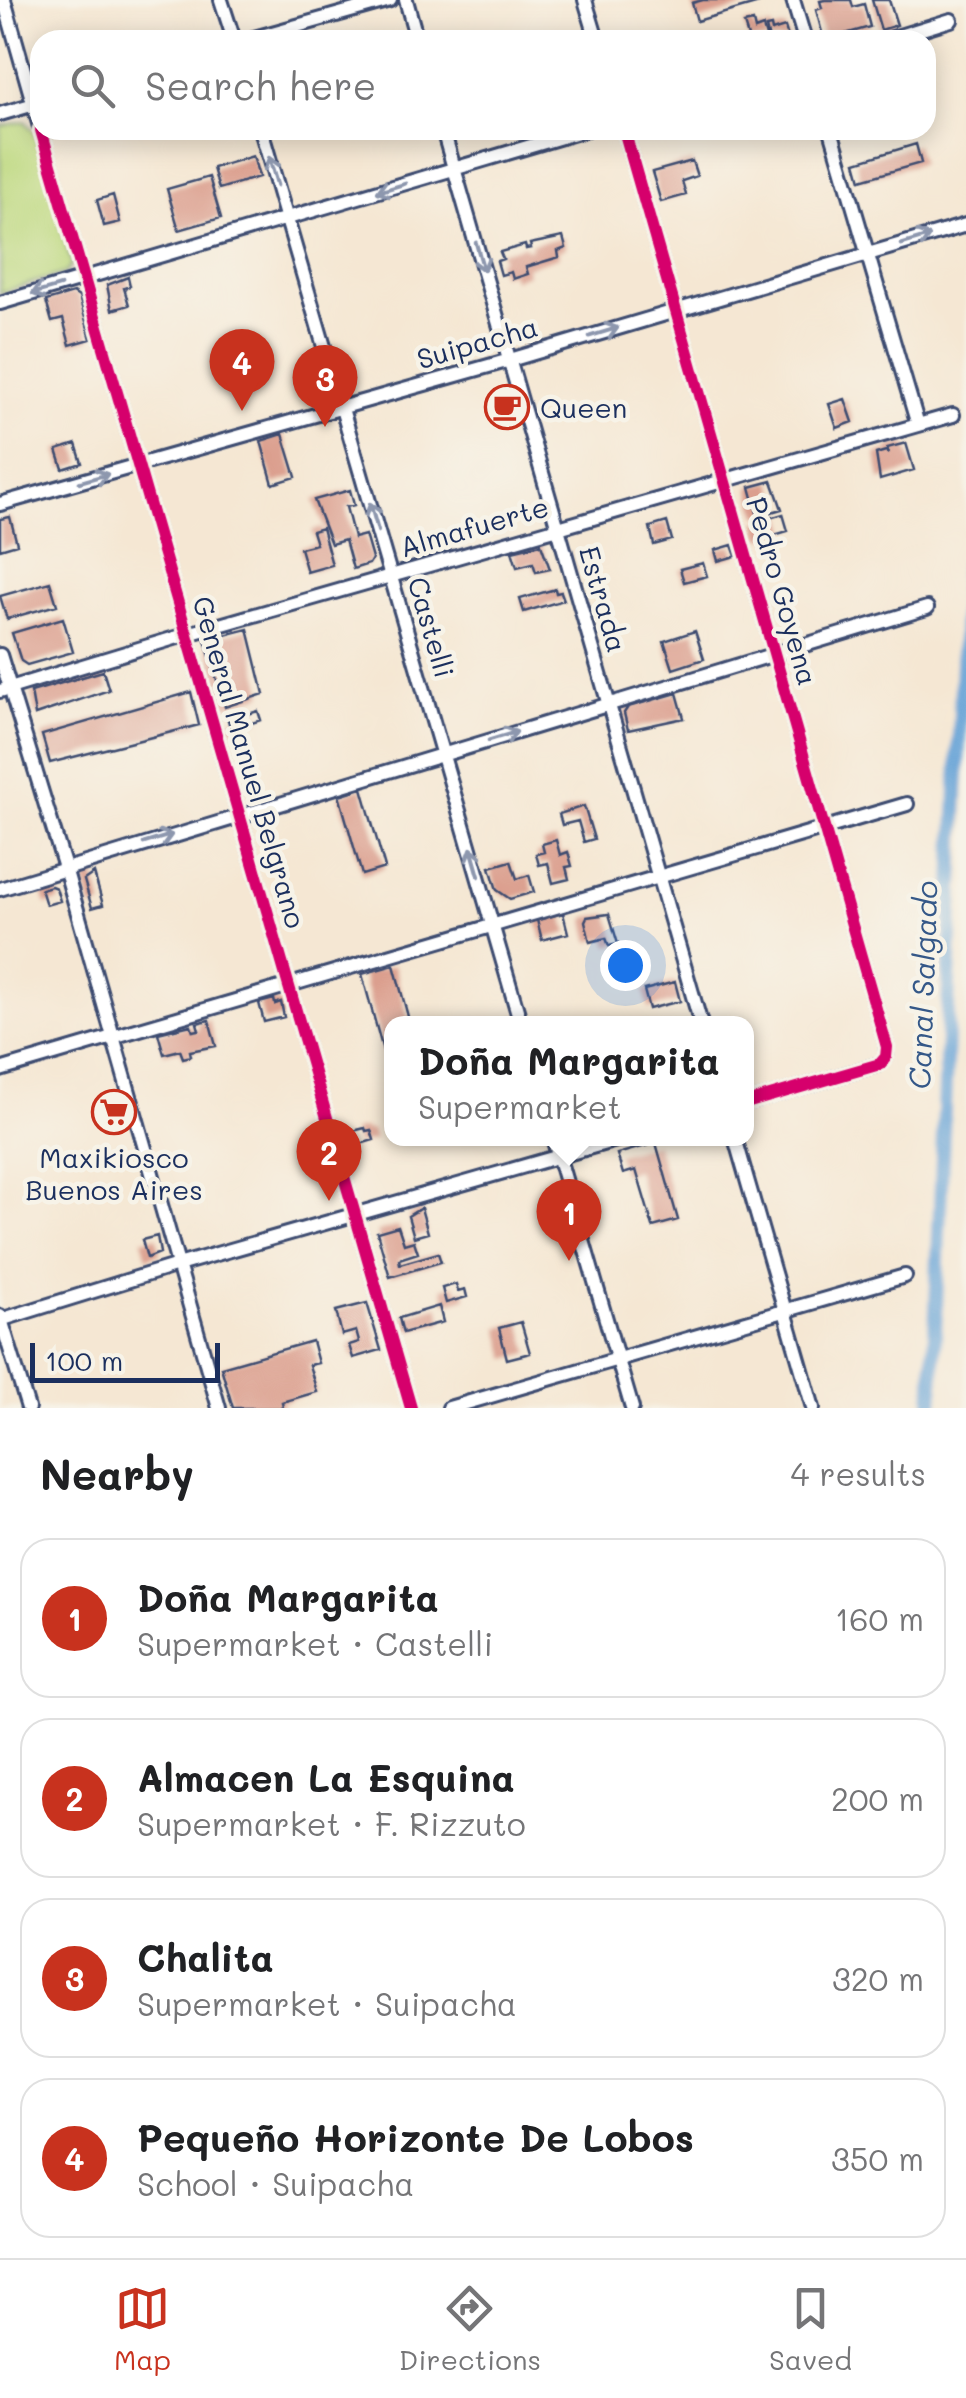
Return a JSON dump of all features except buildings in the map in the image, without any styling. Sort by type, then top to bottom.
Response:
[{"type":"street","name":"General Manuel Belgrano","points":[[4,0],[30,81]]},
{"type":"street","points":[[222,0],[231,30]]},
{"type":"street","points":[[284,30],[390,0]]},
{"type":"street","points":[[406,0],[414,30]]},
{"type":"street","points":[[585,0],[594,30]]},
{"type":"street","points":[[793,0],[802,30]]},
{"type":"street","points":[[918,30],[951,20]]},
{"type":"street","points":[[0,114],[30,105]]},
{"type":"street","name":"General Manuel Belgrano","points":[[43,140],[411,1408]]},
{"type":"street","name":"Castelli","points":[[264,140],[518,1016]]},
{"type":"street","name":"Estrada","points":[[446,140],[699,1016]]},
{"type":"street","points":[[0,302],[551,140]]},
{"type":"street","name":"Pedro Goyena","points":[[627,140],[887,1047],[880,1064],[754,1102]]},
{"type":"street","points":[[834,140],[918,425]]},
{"type":"street","name":"Suipacha","points":[[0,504],[510,360],[966,225]]},
{"type":"street","name":"Almafuerte","points":[[5,689],[953,415]]},
{"type":"street","points":[[0,890],[239,814],[927,608]]},
{"type":"street","points":[[0,655],[5,689],[65,868],[219,1408]]},
{"type":"street","points":[[0,1070],[907,804]]},
{"type":"street","points":[[555,1146],[632,1408]]},
{"type":"street","points":[[28,1408],[0,1318],[596,1146]]},
{"type":"street","points":[[736,1146],[813,1408]]},
{"type":"street","points":[[449,1408],[905,1276]]},
{"type":"green space","points":[[25,121],[30,126],[30,140],[37,140],[72,264],[66,273],[0,293],[0,126]]},
{"type":"waterway","name":"Canal Salgado","points":[[932,1408],[966,565]]},
{"type":"cycle path","points":[[44,140],[411,1408]]},
{"type":"cycle path","points":[[627,140],[887,1047],[880,1064],[754,1101]]},
{"type":"place","name":"Queen","points":[[507,407]]},
{"type":"place","name":"Pequeño Horizonte De Lobos","points":[[242,411]]},
{"type":"place","name":"Chalita","points":[[325,427]]},
{"type":"place","name":"Maxikiosco Buenos Aires","points":[[114,1112]]},
{"type":"place","name":"Almacen La Esquina","points":[[329,1201]]},
{"type":"place","name":"Doña Margarita","points":[[569,1261]]}]
